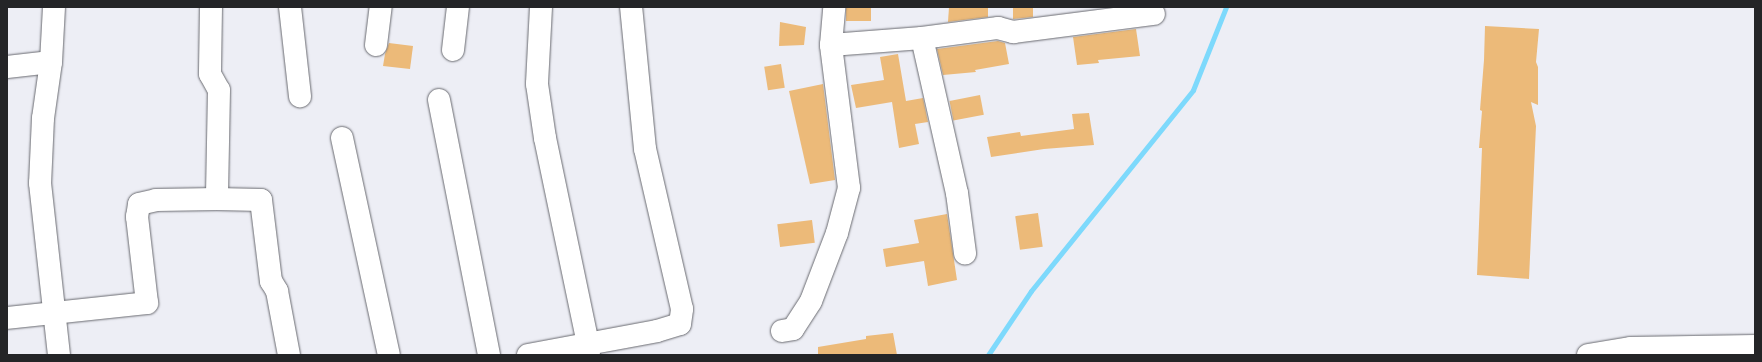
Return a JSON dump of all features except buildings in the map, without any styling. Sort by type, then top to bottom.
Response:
[{"type":"street","points":[[54,7],[51,62],[43,118],[40,183],[59,355]]},
{"type":"street","points":[[212,7],[210,74],[219,90],[217,199]]},
{"type":"street","points":[[290,7],[300,96]]},
{"type":"street","points":[[376,45],[381,7]]},
{"type":"street","points":[[453,50],[458,7]]},
{"type":"street","points":[[542,7],[537,84],[545,138],[588,350]]},
{"type":"street","points":[[528,355],[588,350],[680,324],[682,309],[645,149],[631,7]]},
{"type":"street","points":[[782,331],[793,329],[811,301],[837,233],[849,188],[831,45],[834,7]]},
{"type":"street","points":[[831,45],[922,38],[998,28],[1013,32],[1154,14]]},
{"type":"street","points":[[922,38],[956,193],[965,253]]},
{"type":"street","points":[[7,67],[51,62]]},
{"type":"street","points":[[439,100],[489,355]]},
{"type":"street","points":[[342,138],[389,355]]},
{"type":"street","points":[[7,318],[147,303],[137,217],[139,204],[156,200],[261,200],[271,281],[277,291],[289,355]]},
{"type":"street","points":[[1588,355],[1632,348],[1696,351],[1755,346]]},
{"type":"waterway","points":[[988,355],[1031,291],[1193,90],[1226,7]]}]
